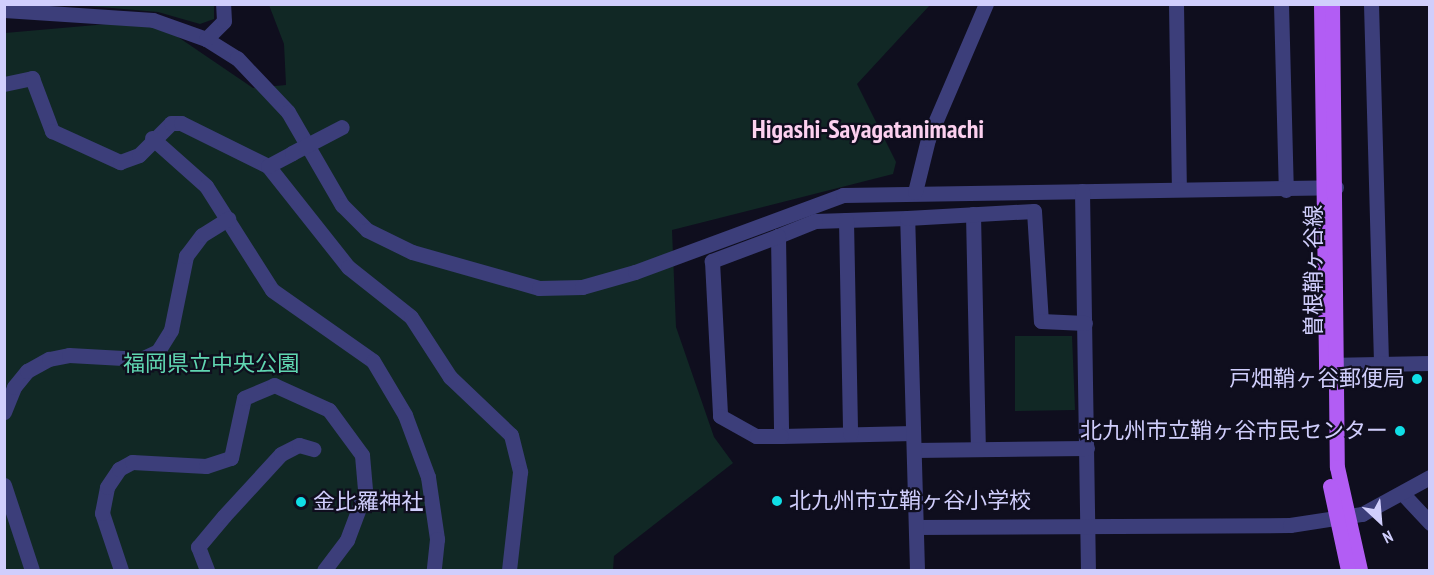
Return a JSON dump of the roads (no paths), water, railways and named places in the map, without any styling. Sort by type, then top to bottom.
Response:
[{"type":"main road","name":"曽根鞘ヶ谷線","points":[[1321,4],[1330,188]]},
{"type":"main road","name":"曽根鞘ヶ谷線","points":[[1332,4],[1330,188],[1332,365],[1338,518],[1347,570]]},
{"type":"main road","name":"曽根鞘ヶ谷線","points":[[1338,518],[1360,570]]},
{"type":"street","points":[[206,39],[224,21],[223,4]]},
{"type":"street","points":[[915,192],[928,139],[986,4]]},
{"type":"street","points":[[1176,4],[1179,189]]},
{"type":"street","points":[[1281,4],[1286,190]]},
{"type":"street","points":[[1371,4],[1381,364]]},
{"type":"street","points":[[4,10],[153,20],[206,39],[237,58],[288,112],[342,205],[367,230],[412,252],[539,288],[582,287],[635,272],[818,199],[915,192],[1330,188]]},
{"type":"street","points":[[4,84],[32,78],[52,131],[120,162],[139,155],[152,138],[171,123],[181,123],[268,166],[348,267],[411,317],[450,377],[512,435],[520,472],[509,570]]},
{"type":"street","points":[[268,166],[342,127]]},
{"type":"street","points":[[152,138],[206,186],[272,290],[353,343],[373,361],[399,406],[428,477],[437,539],[434,570]]},
{"type":"street","points":[[1082,190],[1088,570]]},
{"type":"street","points":[[914,433],[756,436],[720,416],[712,261],[815,220],[1034,211],[1041,321],[1085,323]]},
{"type":"street","points":[[973,214],[978,449]]},
{"type":"street","points":[[907,218],[917,570]]},
{"type":"street","points":[[4,412],[14,387],[49,359],[69,355],[141,359],[158,351],[171,330],[186,256],[202,235],[228,219]]},
{"type":"street","points":[[846,220],[850,434]]},
{"type":"street","points":[[778,236],[782,436]]},
{"type":"street","points":[[1332,365],[1430,363]]},
{"type":"street","points":[[121,570],[102,513],[119,470],[132,462],[206,466],[231,458],[244,398],[274,386],[329,410],[362,455],[365,492],[348,540],[324,570]]},
{"type":"street","points":[[207,570],[198,547],[224,516],[281,454],[299,445],[312,449]]},
{"type":"street","points":[[914,450],[1087,448]]},
{"type":"street","points":[[916,527],[1290,525],[1338,518],[1403,494],[1430,477]]},
{"type":"street","points":[[4,485],[32,570]]},
{"type":"street","points":[[1403,494],[1430,523]]},
{"type":"place","name":"戸畑鞘ヶ谷郵便局","points":[[1417,379]]},
{"type":"place","name":"北九州市立鞘ヶ谷市民センター","points":[[1400,431]]},
{"type":"place","name":"北九州市立鞘ヶ谷小学校","points":[[777,501]]},
{"type":"place","name":"金比羅神社","points":[[301,502]]},
{"type":"district","name":"Higashi-Sayagatanimachi","points":[[868,129]]},
{"type":"park label","name":"福岡県立中央公園","points":[[211,364]]}]
